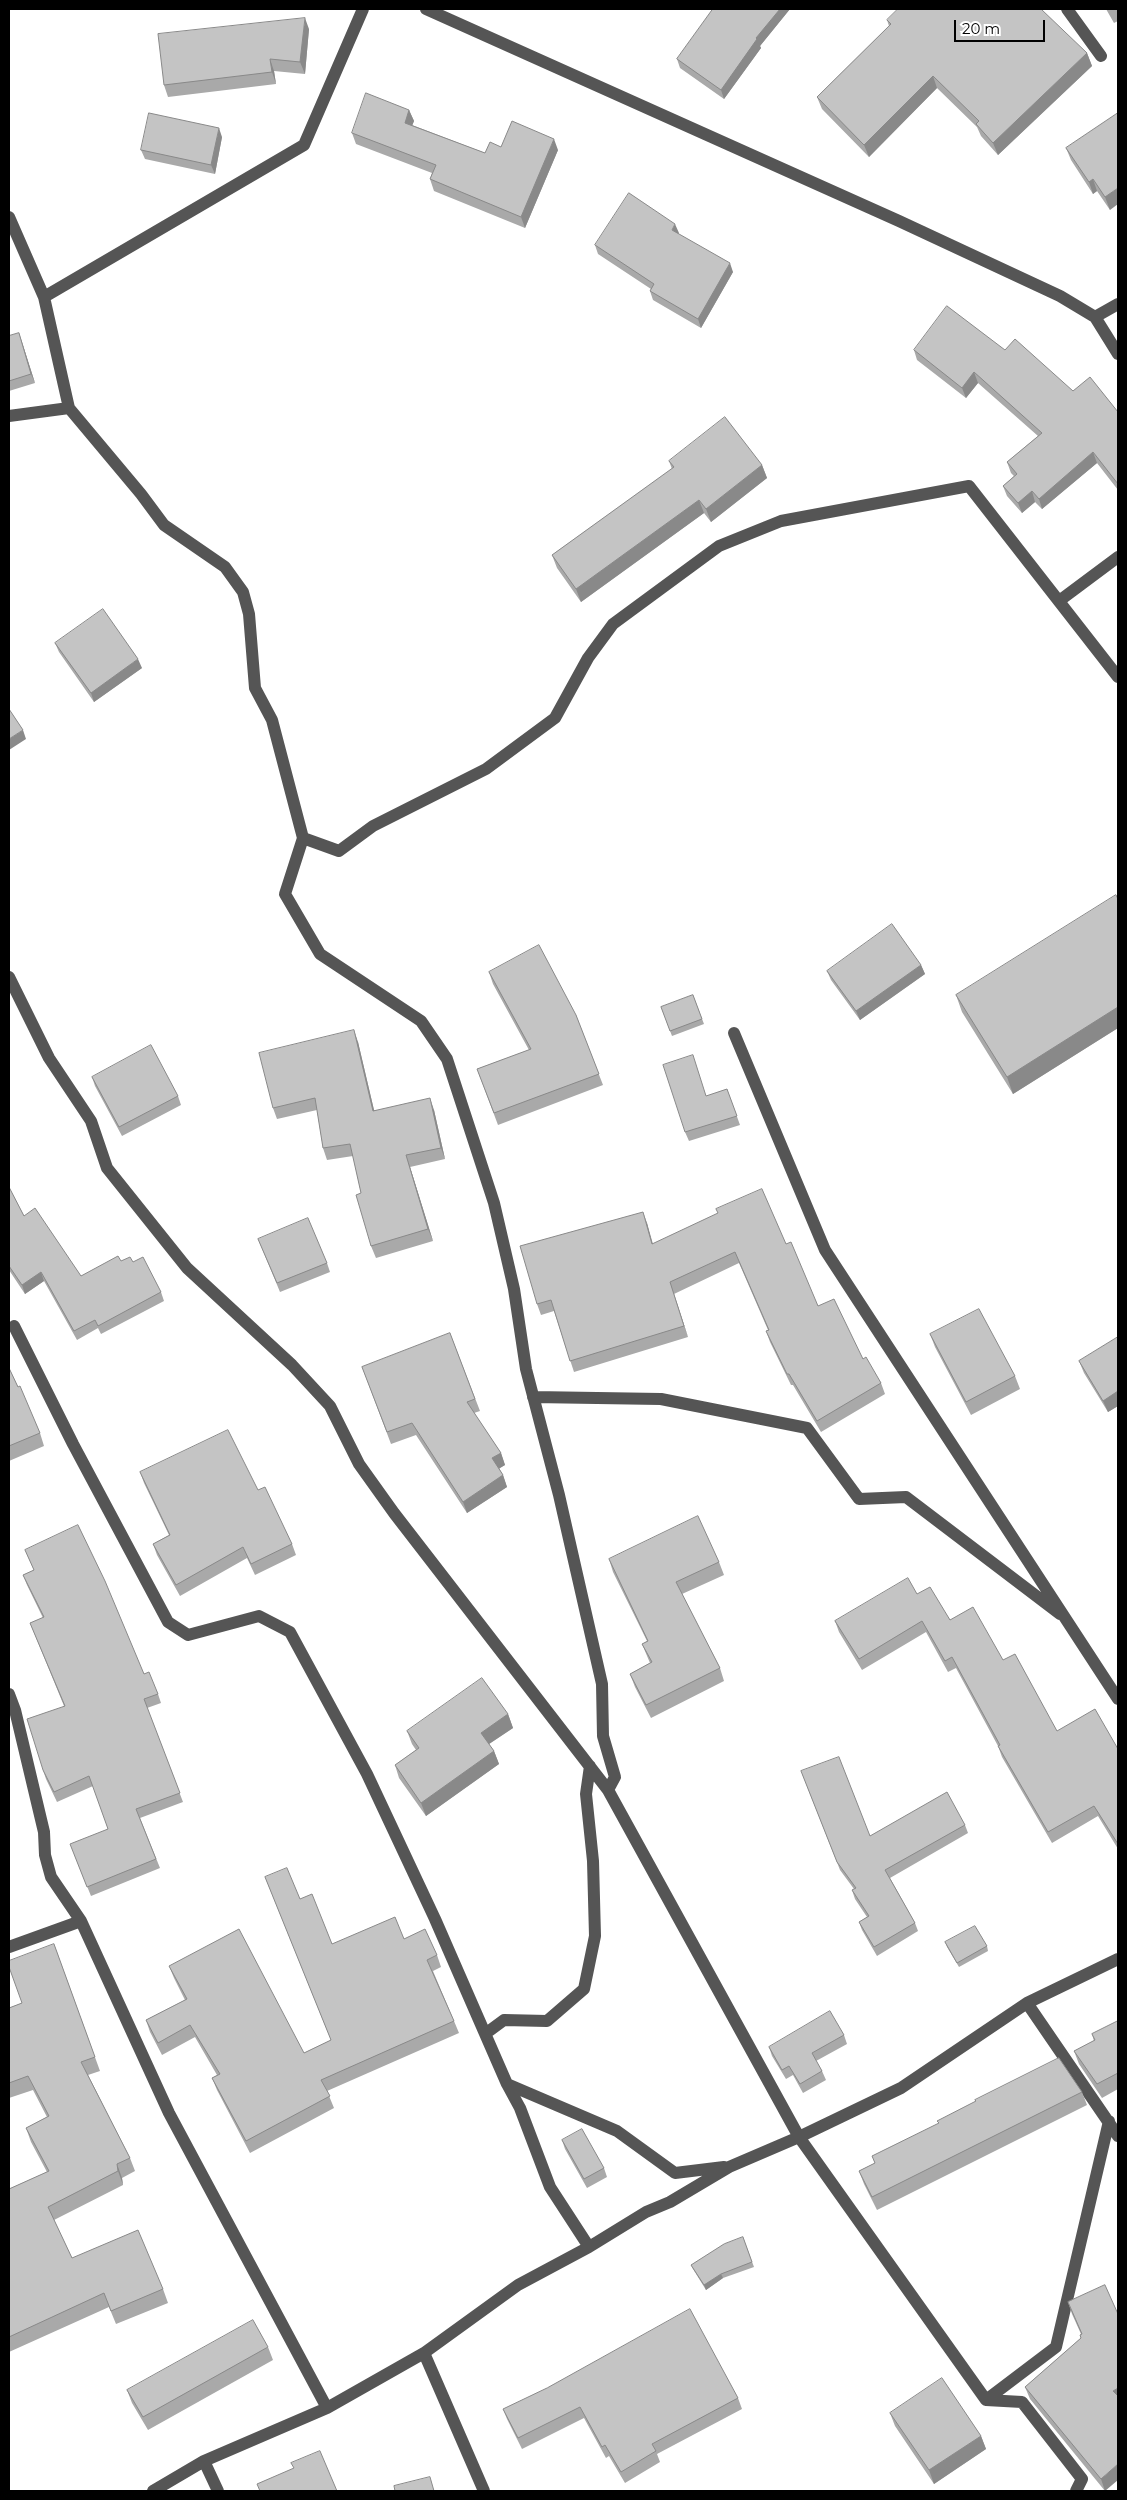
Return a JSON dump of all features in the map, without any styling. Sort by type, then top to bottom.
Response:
[{"type":"street","points":[[44,297],[304,145],[363,9]]},
{"type":"street","points":[[426,9],[908,225],[1060,296],[1095,317],[1118,354]]},
{"type":"street","points":[[1067,9],[1101,56]]},
{"type":"street","points":[[9,218],[44,297],[69,408],[141,494],[164,525],[224,566],[243,592],[248,614],[255,688],[272,720],[302,838],[285,894],[320,954],[421,1021],[447,1059],[494,1202],[514,1289],[526,1369],[561,1504],[602,1684],[603,1736],[615,1777],[608,1790]]},
{"type":"street","points":[[1095,317],[1118,304]]},
{"type":"street","points":[[9,416],[69,408]]},
{"type":"street","points":[[302,838],[340,851],[373,826],[486,769],[555,718],[588,658],[613,624],[719,546],[781,521],[968,486],[1118,677]]},
{"type":"street","points":[[1059,601],[1118,557]]},
{"type":"street","points":[[9,977],[48,1058],[91,1121],[107,1168],[187,1268],[292,1365],[330,1406],[359,1464],[608,1790],[800,2137],[986,2400]]},
{"type":"street","points":[[734,1033],[826,1250],[1118,1699]]},
{"type":"street","points":[[14,1326],[73,1444],[168,1622],[188,1635],[259,1616],[290,1632],[367,1774],[520,2108],[550,2187],[589,2247]]},
{"type":"street","points":[[533,1397],[661,1399],[807,1428],[859,1499],[906,1497],[1068,1620]]},
{"type":"street","points":[[9,1694],[15,1710],[44,1832],[45,1855],[51,1877],[81,1921],[169,2113],[328,2408]]},
{"type":"street","points":[[485,2034],[504,2020],[547,2020],[584,1989],[595,1936],[593,1861],[586,1794],[590,1766]]},
{"type":"street","points":[[9,1947],[81,1921]]},
{"type":"street","points":[[153,2491],[204,2461],[328,2408],[424,2353],[518,2285],[589,2247],[646,2212],[670,2202],[729,2167],[800,2137],[901,2088],[1027,2003],[1118,1959]]},
{"type":"street","points":[[1027,2003],[1118,2136]]},
{"type":"street","points":[[508,2084],[616,2131],[675,2173],[729,2167]]},
{"type":"street","points":[[986,2400],[1056,2347],[1109,2121]]},
{"type":"street","points":[[424,2353],[484,2491]]},
{"type":"street","points":[[986,2400],[1022,2402],[1082,2479],[1076,2491]]},
{"type":"street","points":[[204,2461],[218,2491]]},
{"type":"building","points":[[713,9],[780,9],[756,38],[721,90],[677,59]]},
{"type":"building","points":[[898,9],[1041,9],[1087,53],[993,143],[976,124],[979,121],[933,76],[864,145],[817,97],[891,24],[887,20]]},
{"type":"building","points":[[305,18],[300,62],[270,59],[272,72],[164,85],[158,34]]},
{"type":"building","points":[[366,93],[409,110],[405,123],[485,153],[490,142],[501,147],[512,121],[554,139],[521,217],[430,179],[436,165],[352,133]]},
{"type":"building","points":[[149,113],[219,128],[211,165],[141,150]]},
{"type":"building","points":[[1118,113],[1118,188],[1105,197],[1093,179],[1089,182],[1066,148]]},
{"type":"building","points":[[629,193],[675,224],[672,230],[730,263],[698,319],[650,291],[654,284],[595,245]]},
{"type":"building","points":[[947,306],[1005,350],[1015,339],[1073,391],[1090,377],[1118,412],[1118,484],[1093,452],[1039,499],[1032,491],[1018,503],[1003,486],[1017,474],[1007,462],[1042,433],[974,372],[962,388],[914,350]]},
{"type":"building","points":[[19,333],[31,374],[9,381],[9,336]]},
{"type":"building","points":[[725,417],[762,465],[706,509],[699,500],[576,589],[552,555],[674,467],[669,461]]},
{"type":"building","points":[[103,609],[138,659],[91,693],[55,643]]},
{"type":"building","points":[[9,709],[23,730],[9,739]]},
{"type":"building","points":[[1116,895],[1118,899],[1118,1007],[1007,1077],[956,995]]},
{"type":"building","points":[[892,924],[921,965],[856,1011],[827,971]]},
{"type":"building","points":[[539,945],[576,1015],[599,1074],[494,1113],[477,1069],[531,1049],[489,972]]},
{"type":"building","points":[[693,995],[702,1019],[670,1031],[661,1007]]},
{"type":"building","points":[[354,1030],[373,1111],[430,1098],[441,1148],[406,1155],[428,1229],[371,1246],[356,1195],[361,1193],[350,1144],[323,1148],[315,1098],[273,1108],[259,1053]]},
{"type":"building","points":[[151,1045],[178,1096],[119,1127],[92,1077]]},
{"type":"building","points":[[693,1055],[706,1096],[727,1089],[737,1116],[685,1132],[663,1065]]},
{"type":"building","points":[[9,1187],[24,1216],[35,1208],[81,1276],[118,1256],[121,1261],[130,1257],[133,1262],[143,1257],[161,1292],[98,1326],[95,1320],[74,1331],[41,1272],[22,1285],[9,1266]]},
{"type":"building","points":[[762,1189],[786,1244],[791,1242],[818,1306],[834,1299],[863,1359],[866,1357],[881,1383],[817,1421],[789,1374],[787,1374],[766,1331],[769,1330],[735,1252],[670,1282],[684,1326],[570,1361],[551,1300],[537,1304],[520,1246],[643,1212],[652,1244],[718,1213],[716,1209]]},
{"type":"building","points":[[308,1218],[327,1263],[277,1283],[258,1239]]},
{"type":"building","points":[[979,1309],[1015,1376],[966,1402],[930,1334]]},
{"type":"building","points":[[450,1333],[475,1399],[467,1402],[501,1453],[492,1458],[503,1475],[463,1502],[412,1423],[387,1432],[362,1367]]},
{"type":"building","points":[[1118,1337],[1118,1391],[1103,1401],[1079,1361]]},
{"type":"building","points":[[9,1368],[18,1387],[20,1386],[40,1433],[9,1446]]},
{"type":"building","points":[[228,1430],[258,1490],[265,1487],[292,1544],[251,1564],[243,1547],[176,1585],[153,1544],[170,1535],[140,1472]]},
{"type":"building","points":[[698,1516],[719,1562],[676,1582],[720,1668],[646,1705],[630,1674],[652,1662],[642,1644],[648,1641],[609,1559]]},
{"type":"building","points":[[78,1525],[105,1581],[144,1674],[149,1672],[158,1694],[144,1699],[180,1793],[136,1809],[156,1859],[87,1887],[70,1844],[108,1829],[89,1776],[54,1792],[43,1770],[27,1719],[65,1706],[30,1623],[44,1617],[23,1575],[34,1570],[25,1550]]},
{"type":"building","points":[[908,1578],[917,1594],[930,1587],[950,1620],[973,1607],[1003,1660],[1015,1654],[1057,1731],[1095,1709],[1118,1749],[1118,1844],[1094,1806],[1048,1832],[998,1746],[1000,1745],[952,1657],[945,1661],[922,1621],[859,1659],[835,1621]]},
{"type":"building","points":[[482,1678],[508,1714],[481,1733],[494,1751],[421,1803],[395,1765],[419,1748],[407,1731]]},
{"type":"building","points":[[839,1757],[870,1836],[947,1792],[965,1825],[885,1870],[915,1923],[874,1947],[859,1922],[869,1916],[852,1890],[856,1888],[837,1862],[801,1771]]},
{"type":"building","points":[[287,1868],[300,1899],[312,1894],[332,1944],[395,1917],[404,1939],[425,1929],[437,1955],[427,1960],[454,2021],[321,2080],[330,2096],[246,2141],[212,2078],[220,2074],[190,2025],[158,2043],[146,2020],[187,1999],[169,1966],[239,1929],[304,2053],[331,2040],[265,1877]]},
{"type":"building","points":[[975,1926],[987,1946],[957,1963],[945,1942]]},
{"type":"building","points":[[54,1944],[95,2057],[81,2062],[130,2158],[117,2164],[118,2171],[48,2207],[72,2258],[138,2230],[163,2289],[111,2311],[104,2293],[9,2337],[9,2189],[49,2171],[26,2128],[49,2116],[28,2076],[9,2083],[9,2008],[22,2003],[9,1967],[9,1961]]},
{"type":"building","points":[[830,2011],[844,2035],[812,2053],[822,2071],[800,2084],[789,2066],[782,2070],[769,2047]]},
{"type":"building","points":[[1118,2021],[1118,2073],[1097,2084],[1074,2051],[1095,2040],[1092,2034]]},
{"type":"building","points":[[1059,2058],[1082,2092],[872,2197],[859,2171],[875,2163],[872,2156],[939,2123],[937,2121],[975,2100]]},
{"type":"building","points":[[582,2129],[604,2168],[584,2179],[562,2140]]},
{"type":"building","points":[[743,2237],[752,2262],[721,2274],[704,2285],[691,2265],[724,2244]]},
{"type":"building","points":[[1105,2285],[1118,2314],[1118,2388],[1113,2391],[1118,2396],[1118,2464],[1101,2479],[1025,2387],[1081,2338],[1080,2335],[1082,2334],[1068,2302]]},
{"type":"building","points":[[690,2309],[738,2398],[652,2444],[656,2451],[621,2472],[605,2445],[602,2447],[580,2407],[518,2438],[503,2409],[547,2388]]},
{"type":"building","points":[[253,2320],[268,2347],[143,2417],[127,2390]]},
{"type":"building","points":[[942,2378],[981,2436],[929,2470],[890,2413]]},
{"type":"building","points":[[320,2451],[337,2491],[260,2491],[257,2484],[294,2468],[291,2463]]},
{"type":"building","points":[[430,2477],[434,2491],[395,2491],[394,2486]]}]
